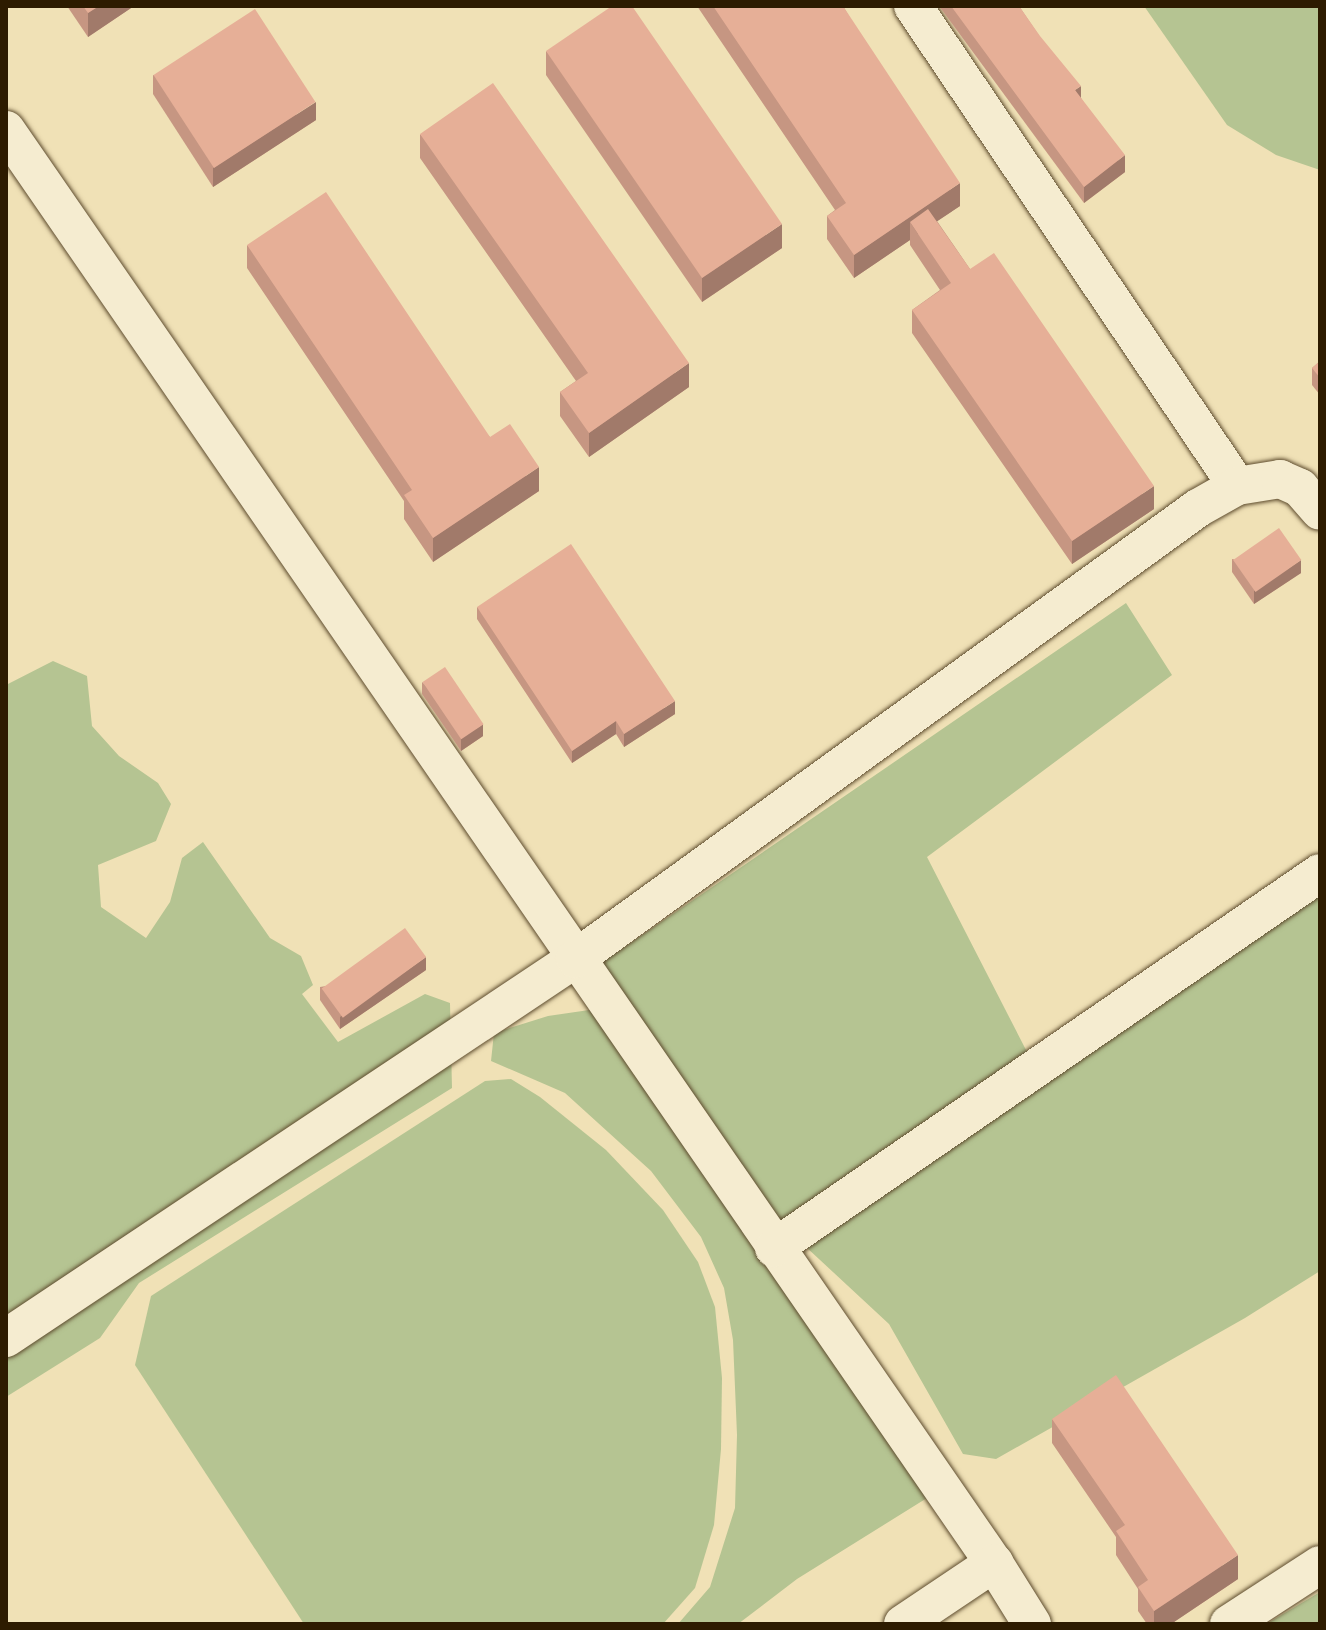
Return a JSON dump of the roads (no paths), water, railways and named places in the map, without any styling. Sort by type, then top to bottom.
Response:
[{"type":"street","points":[[913,6],[1237,486]]},
{"type":"street","points":[[6,130],[994,1563],[1032,1624]]},
{"type":"street","points":[[6,1338],[575,959],[1198,508],[1237,486],[1280,479],[1300,488],[1320,511]]},
{"type":"street","points":[[774,1248],[1320,873]]},
{"type":"street","points":[[903,1624],[994,1563]]},
{"type":"street","points":[[1229,1624],[1320,1565]]}]
